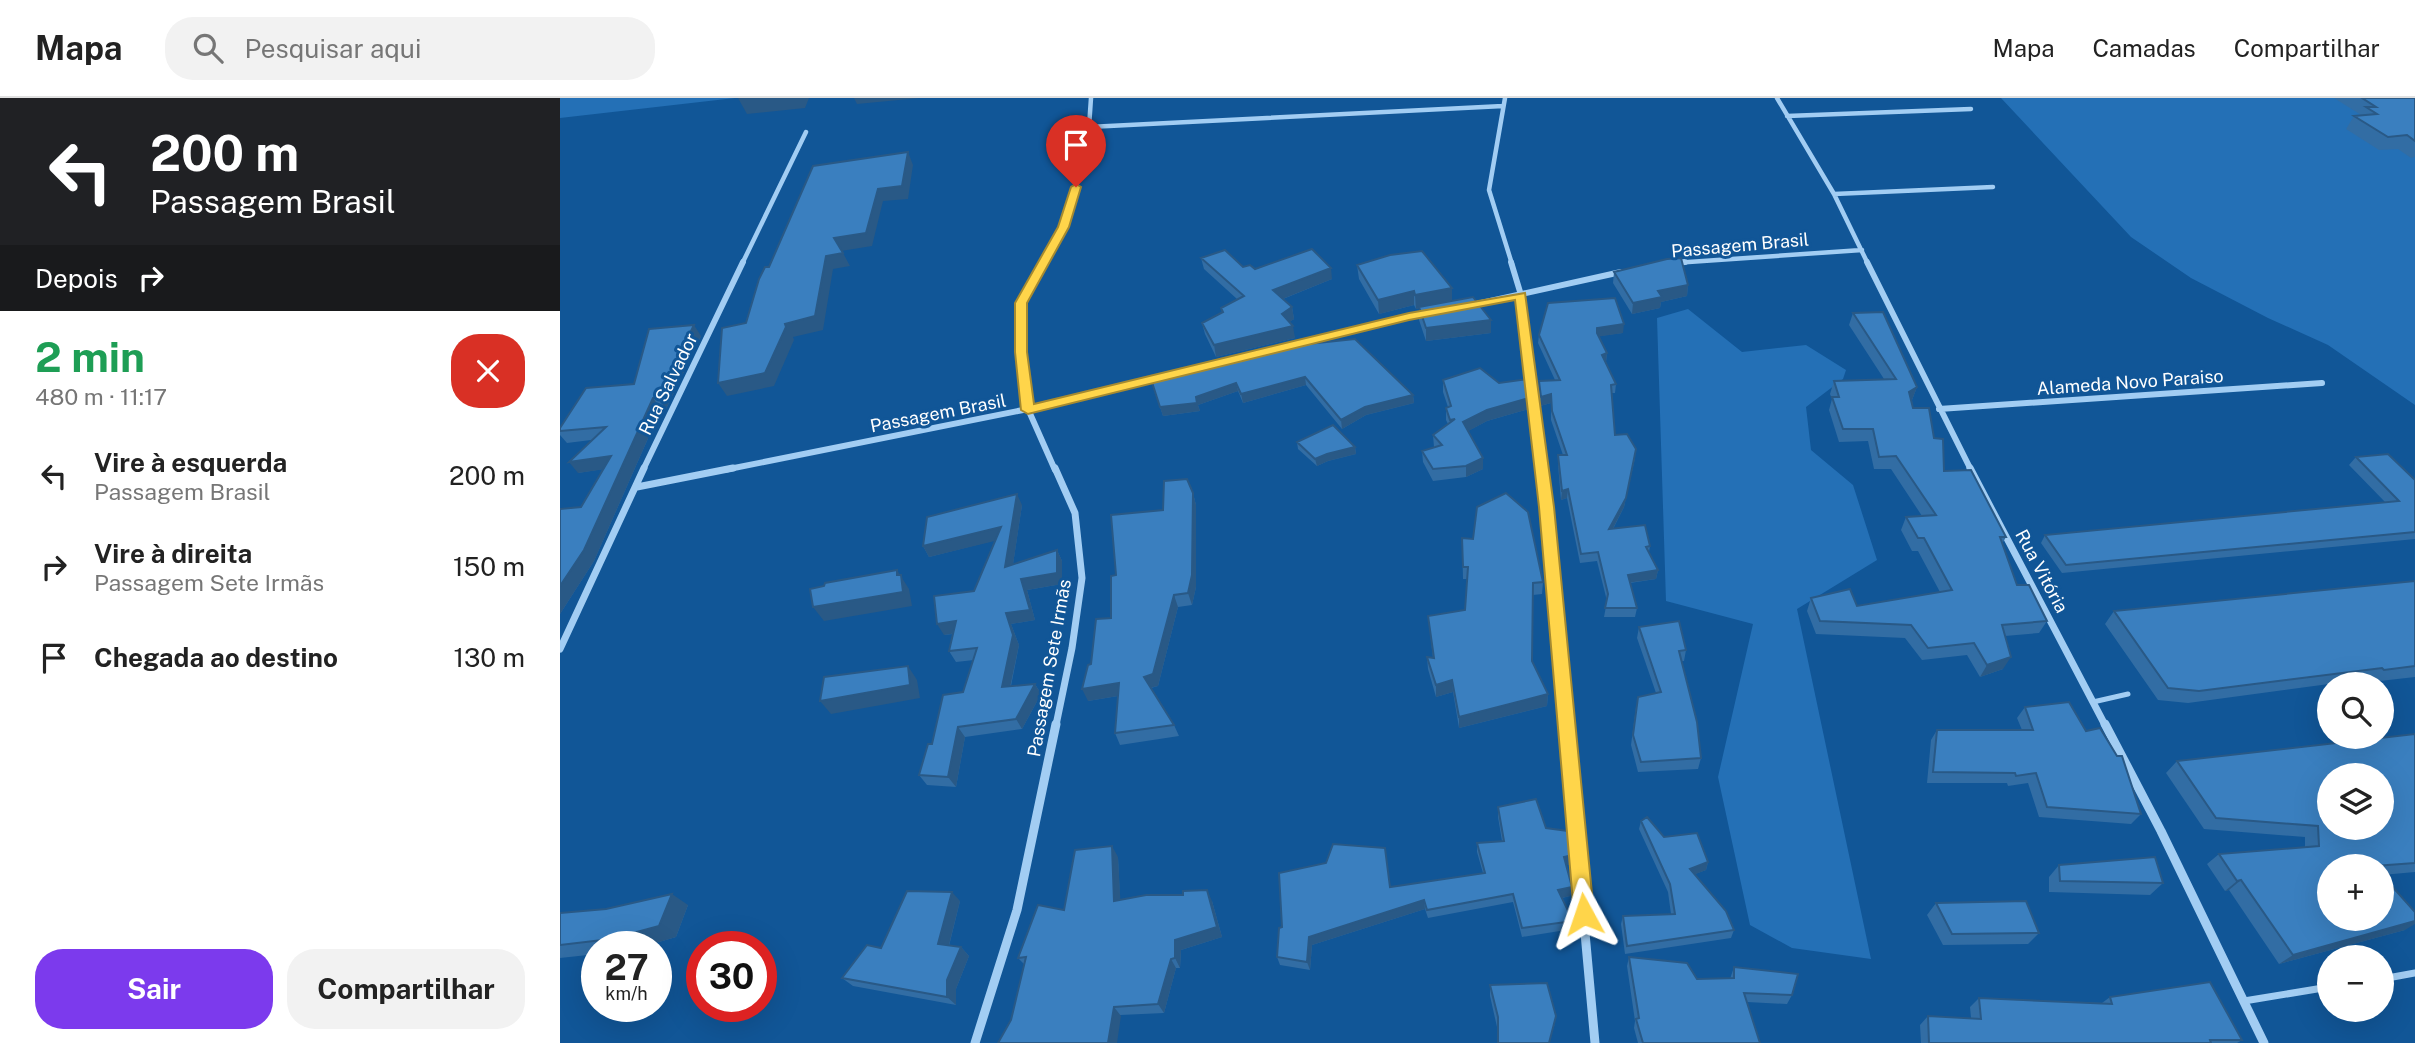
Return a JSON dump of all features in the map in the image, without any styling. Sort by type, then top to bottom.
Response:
[{"type":"street","name":"Passagem Sete Irmãs","points":[[975,1043],[1017,910],[1072,648],[1082,578],[1075,513],[1028,410],[1021,352],[1021,303],[1063,227],[1076,187],[1089,127],[1091,98]]},
{"type":"street","name":"Rua Vitória","points":[[1777,98],[1834,194],[1939,409],[2161,831],[2264,1043]]},
{"type":"street","points":[[1089,127],[1504,102],[1489,190],[1521,295],[1548,521],[1595,1043]]},
{"type":"street","points":[[1787,116],[1971,109]]},
{"type":"street","name":"Rua Salvador","points":[[560,649],[637,488],[657,438],[806,132]]},
{"type":"street","points":[[1834,194],[1993,187]]},
{"type":"street","name":"Passagem Brasil","points":[[1661,265],[1712,259],[1862,250]]},
{"type":"street","points":[[1469,306],[1635,268]]},
{"type":"street","points":[[1290,345],[1432,312]]},
{"type":"street","points":[[1172,374],[1238,358]]},
{"type":"street","name":"Passagem Brasil","points":[[637,488],[1028,410],[1159,377]]},
{"type":"street","name":"Alameda Novo Paraiso","points":[[1939,409],[2322,383]]},
{"type":"lane","points":[[2092,702],[2128,694]]},
{"type":"lane","points":[[2394,977],[2415,973]]},
{"type":"lane","points":[[2244,1001],[2317,989]]},
{"type":"shaded area","points":[[560,98],[735,98],[560,118]]},
{"type":"shaded area","points":[[2001,98],[2380,98],[2415,119],[2415,405],[2328,345],[2268,318],[2191,278],[2131,237]]},
{"type":"shaded area","points":[[1688,309],[1742,352],[1806,345],[1846,370],[1843,379],[1806,407],[1811,450],[1853,485],[1877,560],[1797,609],[1871,959],[1792,948],[1750,925],[1718,777],[1753,624],[1666,601],[1657,318]]},
{"type":"building","points":[[2362,98],[2415,98],[2415,141],[2407,135],[2388,137],[2354,116],[2377,114],[2366,107],[2376,107]]},
{"type":"building","points":[[908,152],[902,186],[878,189],[866,233],[834,238],[843,253],[826,256],[815,316],[785,324],[765,373],[718,383],[722,328],[746,323],[759,279],[765,267],[769,267],[813,166]]},
{"type":"building","points":[[1312,249],[1331,268],[1273,290],[1292,307],[1282,314],[1293,326],[1214,345],[1202,323],[1223,312],[1221,308],[1244,296],[1201,258],[1225,250],[1243,267],[1250,265],[1255,269]]},
{"type":"building","points":[[1422,251],[1452,288],[1415,295],[1414,291],[1378,300],[1357,265],[1390,255]]},
{"type":"building","points":[[1681,258],[1688,285],[1658,291],[1662,297],[1633,303],[1614,272],[1667,259]]},
{"type":"building","points":[[1473,297],[1491,320],[1426,328],[1419,307]]},
{"type":"building","points":[[1615,298],[1624,324],[1597,328],[1597,333],[1607,353],[1602,355],[1616,384],[1611,385],[1615,435],[1627,434],[1636,449],[1626,498],[1609,529],[1645,525],[1650,546],[1646,547],[1658,570],[1628,575],[1637,608],[1605,608],[1608,594],[1598,552],[1581,554],[1568,489],[1562,491],[1558,455],[1567,455],[1552,411],[1551,394],[1541,397],[1539,381],[1560,380],[1539,335],[1548,303]]},
{"type":"building","points":[[1883,312],[1917,387],[1909,392],[1913,408],[1929,408],[1934,438],[1943,439],[1944,471],[1971,470],[2006,537],[2000,537],[2017,585],[2029,585],[2047,621],[2002,625],[2011,657],[1987,665],[1974,643],[1928,648],[1911,625],[1820,621],[1811,598],[1850,589],[1857,606],[1952,590],[1924,538],[1918,538],[1906,517],[1936,515],[1896,456],[1879,457],[1873,429],[1843,429],[1832,397],[1839,397],[1834,381],[1896,379],[1853,313]]},
{"type":"building","points":[[694,325],[658,398],[653,398],[584,550],[560,586],[560,509],[581,507],[611,456],[569,462],[606,427],[560,431],[560,428],[586,388],[634,384],[649,329]]},
{"type":"building","points":[[1303,339],[1308,344],[1355,339],[1413,395],[1365,407],[1341,420],[1305,377],[1241,394],[1236,383],[1196,397],[1197,403],[1160,407],[1150,376],[1222,364],[1220,359]]},
{"type":"building","points":[[1480,368],[1499,383],[1527,379],[1529,398],[1487,410],[1463,422],[1483,458],[1466,466],[1433,469],[1422,451],[1442,445],[1433,435],[1455,419],[1450,420],[1446,408],[1451,406],[1443,380]]},
{"type":"building","points":[[1333,425],[1355,447],[1315,459],[1297,442]]},
{"type":"building","points":[[2388,454],[2415,480],[2415,532],[2066,565],[2045,535],[2399,501],[2356,457]]},
{"type":"building","points":[[1187,479],[1193,493],[1192,575],[1188,593],[1174,595],[1153,674],[1144,677],[1174,725],[1115,733],[1119,683],[1082,689],[1088,665],[1091,664],[1096,619],[1111,618],[1111,576],[1116,575],[1111,515],[1163,510],[1164,481]]},
{"type":"building","points":[[1506,493],[1528,512],[1543,582],[1533,583],[1532,661],[1548,694],[1459,717],[1452,680],[1436,685],[1427,657],[1434,658],[1428,616],[1465,610],[1468,567],[1463,567],[1462,538],[1473,539],[1477,507]]},
{"type":"building","points":[[1017,494],[1005,567],[1057,550],[1057,573],[1021,579],[1030,610],[1006,613],[1013,635],[1002,687],[1035,684],[1016,719],[958,727],[948,777],[919,775],[928,744],[932,744],[943,695],[963,692],[977,648],[949,651],[956,621],[937,624],[934,596],[974,591],[1001,527],[923,546],[927,517]]},
{"type":"building","points":[[897,570],[897,575],[901,575],[903,592],[813,607],[810,589],[824,586],[825,583]]},
{"type":"building","points":[[2415,581],[2415,666],[2317,672],[2317,676],[2199,691],[2168,688],[2114,611]]},
{"type":"building","points":[[1679,621],[1686,650],[1679,651],[1697,722],[1701,758],[1641,762],[1633,735],[1638,697],[1661,692],[1639,627]]},
{"type":"building","points":[[908,666],[910,685],[820,701],[824,677]]},
{"type":"building","points":[[2069,702],[2086,731],[2100,728],[2117,756],[2122,756],[2141,814],[2047,807],[2036,773],[2016,776],[2015,773],[1933,772],[1937,730],[2033,730],[2025,707]]},
{"type":"building","points":[[2415,734],[2415,863],[2394,865],[2394,854],[2317,854],[2317,931],[2379,931],[2329,945],[2317,945],[2317,948],[2293,955],[2241,880],[2237,881],[2219,854],[2319,846],[2319,840],[2394,840],[2394,763],[2317,763],[2317,826],[2216,818],[2177,761],[2317,745],[2317,749],[2394,749],[2394,736]]},
{"type":"building","points":[[1536,799],[1546,828],[1568,831],[1571,836],[1573,855],[1564,857],[1572,887],[1558,890],[1573,921],[1522,928],[1513,894],[1427,910],[1424,900],[1309,937],[1307,962],[1277,957],[1279,928],[1282,927],[1279,873],[1326,863],[1333,844],[1385,848],[1390,887],[1485,873],[1477,843],[1504,841],[1498,807]]},
{"type":"building","points":[[1647,817],[1664,837],[1697,833],[1708,862],[1690,869],[1726,911],[1734,930],[1627,946],[1623,916],[1675,914],[1670,884],[1641,821]]},
{"type":"building","points":[[1112,846],[1114,901],[1146,895],[1183,895],[1183,891],[1207,890],[1217,927],[1175,940],[1175,958],[1171,959],[1158,1004],[1114,1007],[1108,1043],[998,1043],[1011,1020],[1026,957],[1018,958],[1038,905],[1064,910],[1075,850]]},
{"type":"building","points":[[2155,857],[2163,883],[2060,881],[2059,865]]},
{"type":"building","points":[[2394,888],[2415,912],[2415,921],[2394,927]]},
{"type":"building","points":[[907,891],[952,892],[938,944],[961,947],[947,980],[947,997],[842,978],[867,945],[881,948]]},
{"type":"building","points":[[672,894],[659,926],[641,931],[581,931],[581,943],[560,945],[560,913],[606,909]]},
{"type":"building","points":[[2026,901],[2039,933],[1952,934],[1936,903]]},
{"type":"building","points":[[1629,957],[1687,963],[1697,979],[1734,978],[1734,967],[1798,974],[1792,995],[1744,993],[1760,1043],[1643,1043],[1636,1019],[1639,1018]]},
{"type":"building","points":[[2210,982],[2242,1040],[2210,1040],[2211,1043],[1929,1043],[1928,1016],[1981,1019],[1979,998],[2112,1004],[2110,997]]},
{"type":"building","points":[[1547,983],[1556,1016],[1549,1043],[1498,1043],[1498,1017],[1490,985]]},
{"type":"route","points":[[1076,187],[1063,227],[1021,303],[1021,352],[1028,410],[1409,316],[1521,295],[1546,507],[1584,914]]}]
